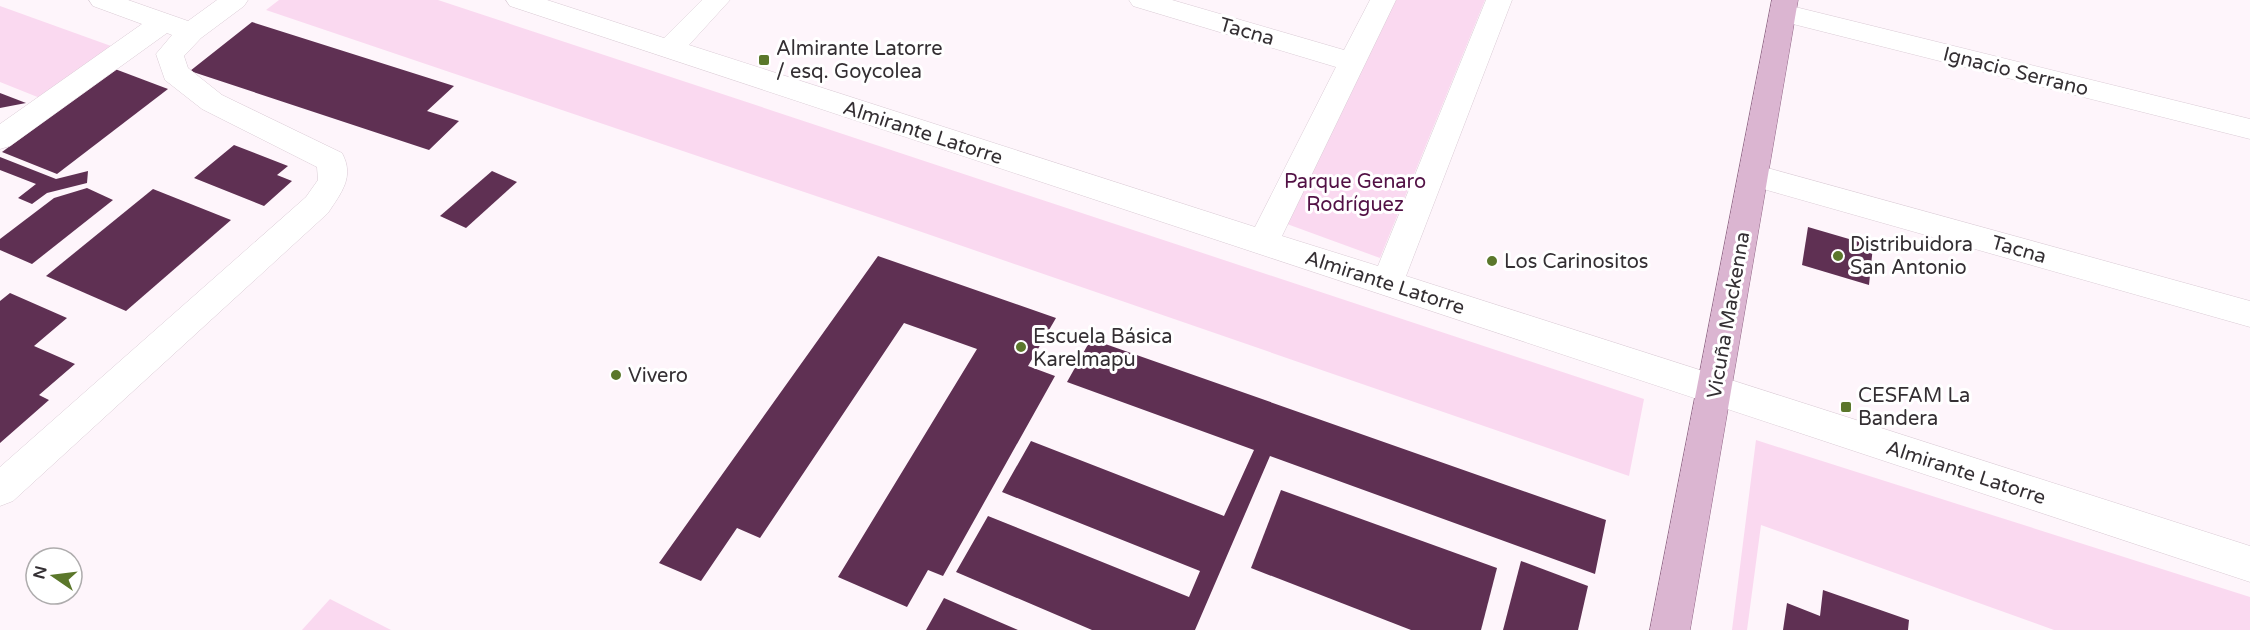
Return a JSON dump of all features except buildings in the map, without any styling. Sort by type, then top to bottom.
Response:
[{"type":"main road","name":"Vicuña Mackenna","points":[[1670,630],[1784,7]]},
{"type":"street","points":[[102,0],[178,27]]},
{"type":"street","points":[[0,140],[178,27],[235,0]]},
{"type":"street","name":"Almirante Latorre","points":[[519,0],[2250,564]]},
{"type":"street","points":[[669,49],[717,0]]},
{"type":"street","name":"Tacna","points":[[1142,0],[1352,62]]},
{"type":"street","points":[[1263,243],[1383,0]]},
{"type":"street","points":[[1387,283],[1500,0]]},
{"type":"street","name":"Ignacio Serrano","points":[[1784,7],[2250,129]]},
{"type":"street","points":[[0,490],[317,205],[333,181],[331,161],[212,102],[175,73],[170,54],[178,27]]},
{"type":"street","name":"Tacna","points":[[1753,175],[2250,314]]},
{"type":"green space","points":[[279,0],[438,0],[1644,399],[1629,476],[884,219],[266,10]]},
{"type":"green space","name":"Parque Genaro Rodríguez","points":[[1393,0],[1485,0],[1380,258],[1287,224]]},
{"type":"green space","points":[[0,6],[111,46],[40,98],[0,82]]},
{"type":"green space","points":[[1756,440],[2250,597],[2250,630],[2054,630],[1761,525],[1747,630],[1732,630]]},
{"type":"green space","points":[[330,599],[391,630],[302,630]]},
{"type":"place","name":"Almirante Latorre / esq. Goycolea","points":[[764,60]]},
{"type":"place","name":"Distribuidora San Antonio","points":[[1838,256]]},
{"type":"place","name":"Los Carinositos","points":[[1492,261]]},
{"type":"place","name":"Escuela Básica Karelmapu","points":[[1021,347]]},
{"type":"place","name":"Vivero","points":[[616,375]]},
{"type":"place","name":"CESFAM La Bandera","points":[[1846,407]]}]
